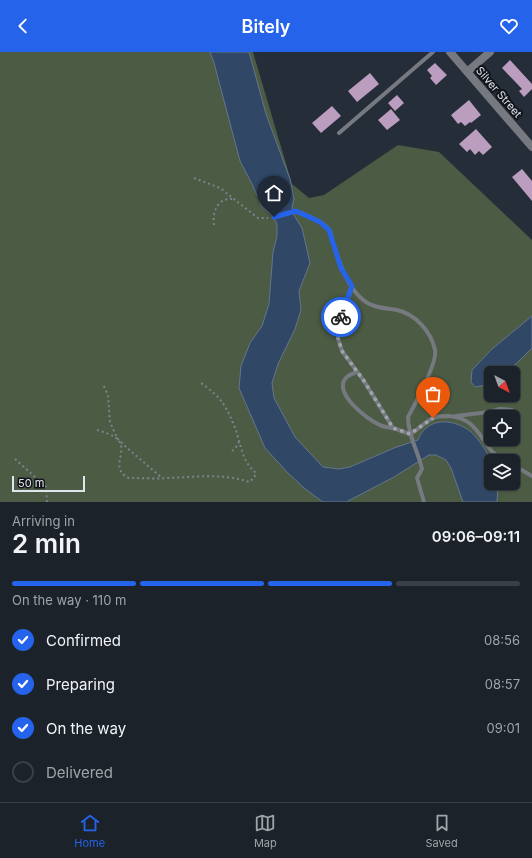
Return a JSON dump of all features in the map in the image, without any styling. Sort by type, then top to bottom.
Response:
[{"type":"street","name":"Silver Street","points":[[450,52],[532,147]]},
{"type":"street","points":[[467,72],[490,52]]},
{"type":"lane","points":[[339,133],[433,52]]},
{"type":"lane","points":[[274,217],[296,211],[320,222],[329,230],[341,268],[362,300],[373,306],[399,311],[412,316],[432,340],[436,351],[434,364],[408,417],[410,436],[421,462],[422,469],[417,478],[424,502]]},
{"type":"lane","points":[[352,286],[338,328],[338,338],[342,351],[393,428]]},
{"type":"lane","points":[[357,372],[348,376],[343,387],[353,406],[366,418],[381,426],[393,428],[410,436]]},
{"type":"lane","points":[[496,410],[512,410]]},
{"type":"lane","points":[[453,417],[484,413]]},
{"type":"lane","points":[[410,436],[433,418],[441,416],[453,417],[466,421],[477,429],[494,454]]},
{"type":"lane","points":[[520,469],[532,476]]},
{"type":"path","points":[[194,178],[220,188],[258,218],[264,219],[274,217]]},
{"type":"path","points":[[214,225],[214,212],[217,206],[228,198],[233,199]]},
{"type":"path","points":[[104,386],[108,396],[110,422],[122,448],[119,470],[124,476],[129,478],[163,478],[215,476],[240,479],[249,482],[254,478],[256,473],[249,467],[234,423],[222,401],[201,383]]},
{"type":"path","points":[[97,430],[117,438],[132,453],[163,478]]},
{"type":"path","points":[[232,451],[236,447],[239,440]]},
{"type":"path","points":[[15,459],[46,486],[47,502]]},
{"type":"green space","points":[[0,52],[253,52],[292,184],[309,198],[324,195],[398,145],[439,152],[532,240],[532,502],[0,502]]},
{"type":"water","points":[[210,52],[249,52],[266,114],[290,179],[294,199],[292,208],[294,215],[302,228],[310,263],[299,291],[301,310],[295,329],[278,364],[272,383],[274,398],[295,437],[323,467],[339,469],[350,467],[394,448],[418,440],[422,432],[427,427],[434,424],[448,422],[456,424],[470,431],[488,454],[484,454],[484,490],[498,490],[497,502],[463,502],[451,468],[446,460],[436,455],[429,455],[394,477],[348,502],[323,502],[304,488],[265,448],[239,388],[241,366],[250,343],[262,326],[269,304],[277,224],[273,216],[262,207],[240,161]]},
{"type":"water","points":[[532,316],[532,348],[513,366],[484,366],[484,385],[475,387],[471,382],[472,370],[492,349]]},
{"type":"building","points":[[510,60],[532,84],[532,89],[524,97],[519,91],[522,89],[502,68]]},
{"type":"building","points":[[435,63],[447,75],[436,85],[430,78],[432,76],[427,70]]},
{"type":"building","points":[[370,73],[379,84],[357,102],[348,91]]},
{"type":"building","points":[[397,95],[404,103],[395,111],[388,103]]},
{"type":"building","points":[[469,100],[481,115],[465,126],[461,122],[458,124],[451,115]]},
{"type":"building","points":[[332,106],[341,116],[321,133],[312,123]]},
{"type":"building","points":[[391,109],[400,120],[387,130],[378,120]]},
{"type":"building","points":[[476,129],[492,147],[483,155],[479,151],[475,155],[470,149],[467,152],[459,144]]},
{"type":"building","points":[[522,169],[532,181],[532,201],[512,177]]},
{"type":"way so far","points":[[341,317],[338,328],[338,338],[342,351],[364,381],[387,421],[393,428],[410,434],[433,418]]},
{"type":"route","points":[[274,217],[296,211],[320,222],[329,230],[341,268],[352,286],[341,317]]}]
